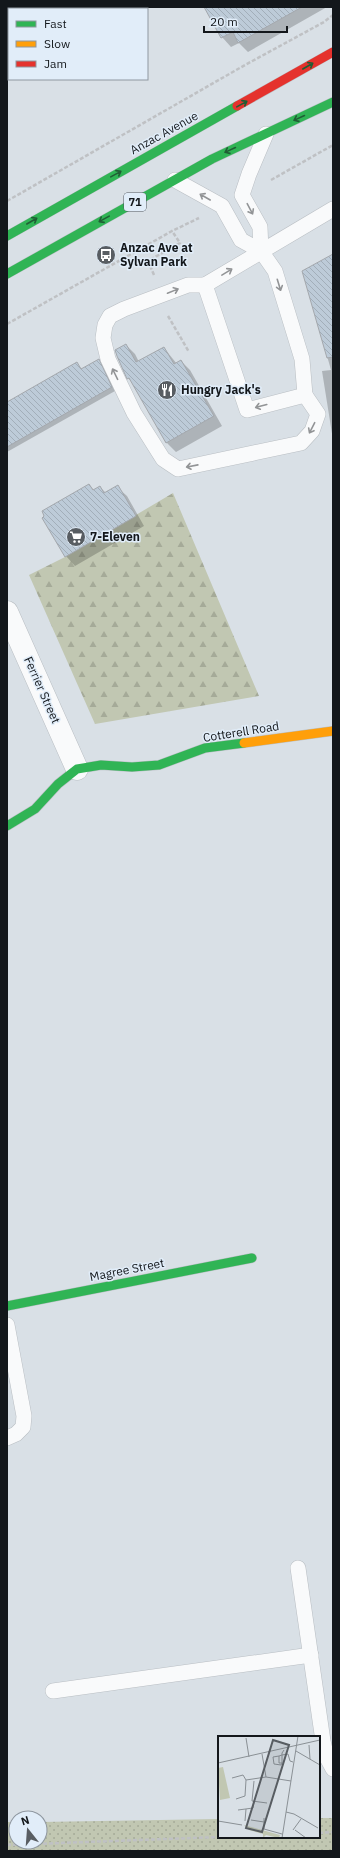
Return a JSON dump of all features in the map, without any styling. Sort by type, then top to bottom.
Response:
[{"type":"main road","name":"Anzac Avenue","points":[[7,236],[333,52]]},
{"type":"main road","name":"71","points":[[7,274],[212,158],[333,102]]},
{"type":"main road","name":"Cotterell Road","points":[[7,826],[34,809],[58,784],[77,769],[101,765],[132,767],[159,765],[205,748],[333,731]]},
{"type":"main road","name":"Magree Street","points":[[7,1306],[252,1258]]},
{"type":"street","name":"Ferrier Street","points":[[7,612],[77,769]]},
{"type":"lane","points":[[261,252],[260,228],[242,195],[266,134]]},
{"type":"lane","points":[[175,180],[222,206],[241,240],[261,252],[275,271],[302,359],[305,395],[318,414],[312,431],[301,443],[178,469],[162,459],[134,414],[108,359],[103,338],[105,325],[110,316],[144,301],[188,285],[205,285],[261,252],[333,209]]},
{"type":"lane","points":[[205,285],[246,410],[305,395]]},
{"type":"lane","points":[[7,1326],[24,1416],[23,1427],[16,1434],[7,1438]]},
{"type":"lane","points":[[298,1568],[323,1741],[333,1769]]},
{"type":"lane","points":[[53,1691],[311,1655]]},
{"type":"path","points":[[7,201],[245,65],[324,22],[333,15]]},
{"type":"path","points":[[242,195],[333,145]]},
{"type":"path","points":[[7,324],[172,231],[222,206]]},
{"type":"path","points":[[320,1833],[333,1832]]},
{"type":"path","points":[[7,1845],[218,1837]]},
{"type":"green space","points":[[173,493],[259,696],[95,724],[29,575],[65,557]]},
{"type":"green space","points":[[320,1818],[333,1818],[333,1851],[7,1851],[7,1822],[8,1850],[48,1850],[48,1822],[218,1819],[218,1838],[320,1838]]},
{"type":"building","points":[[204,7],[302,7],[238,43],[233,32],[221,38]]},
{"type":"building","points":[[333,254],[333,357],[327,358],[302,271]]},
{"type":"building","name":"Hungry Jack's","points":[[126,344],[136,362],[164,347],[174,364],[181,360],[214,416],[166,443],[129,378],[127,379],[117,356],[115,350]]},
{"type":"building","points":[[99,359],[112,387],[7,447],[7,402],[77,362],[81,369]]},
{"type":"building","name":"7-Eleven","points":[[89,484],[93,490],[100,486],[104,493],[118,485],[136,516],[65,557],[42,518],[44,516],[42,511]]},
{"type":"traffic: fast","points":[[7,274],[212,159],[333,102]]},
{"type":"traffic: fast","points":[[7,236],[237,106]]},
{"type":"traffic: fast","points":[[7,826],[35,809],[58,784],[77,769],[101,765],[132,767],[159,765],[205,748],[244,743]]},
{"type":"traffic: fast","points":[[7,1306],[252,1258]]},
{"type":"traffic: slow","points":[[244,743],[333,731]]},
{"type":"traffic: jam","points":[[237,106],[333,52]]},
{"type":"place","name":"Anzac Ave at Sylvan Park","points":[[106,255]]},
{"type":"place","name":"Hungry Jack's","points":[[167,390]]},
{"type":"place","name":"7-Eleven","points":[[76,537]]}]
